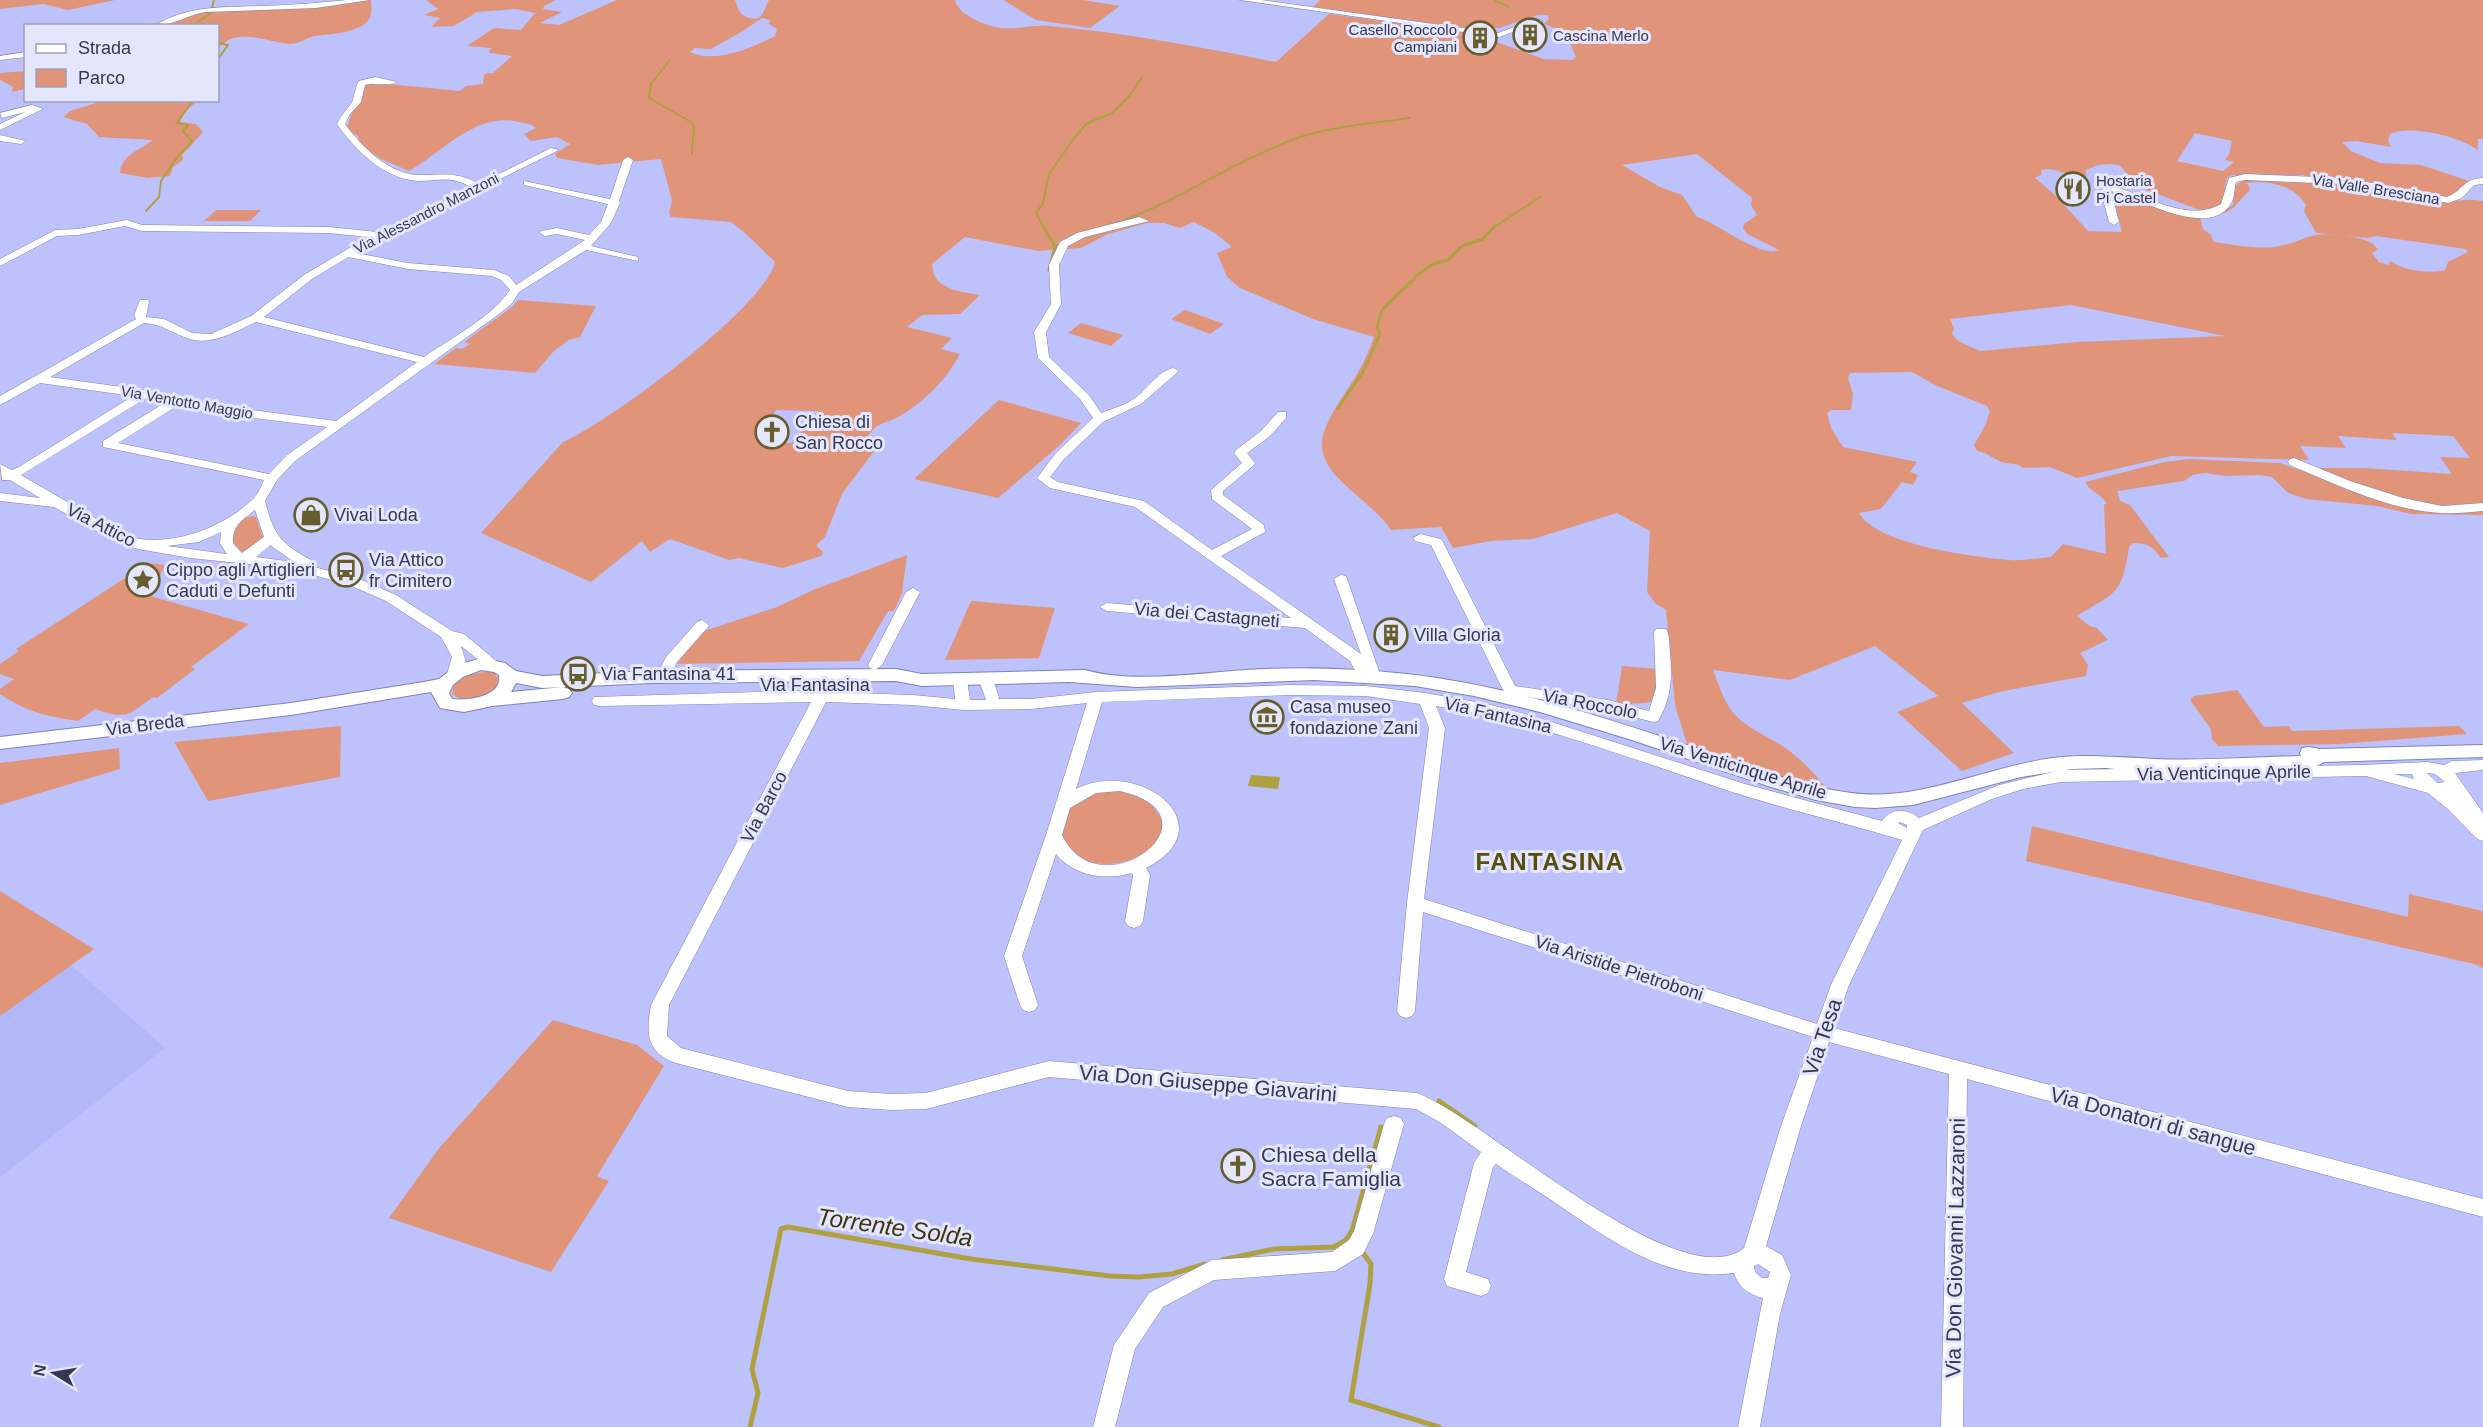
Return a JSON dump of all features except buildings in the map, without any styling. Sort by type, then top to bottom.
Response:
[{"type":"street","points":[[163,24],[188,13],[205,10],[316,6],[366,0]]},
{"type":"street","points":[[1244,0],[1494,34],[1505,34],[1539,21]]},
{"type":"street","points":[[0,58],[24,54]]},
{"type":"street","points":[[393,82],[375,80],[362,83],[357,102],[346,113],[341,123],[345,129],[358,144],[393,171],[410,177],[463,178],[478,188]]},
{"type":"street","points":[[0,127],[39,109],[32,108],[2,116]]},
{"type":"street","points":[[0,138],[21,141]]},
{"type":"street","name":"Via Alessandro Manzoni","points":[[142,320],[160,321],[190,336],[213,337],[255,318],[308,277],[378,235],[462,198],[554,150]]},
{"type":"street","points":[[138,545],[194,539],[230,524],[259,501],[272,478],[291,458],[335,424],[495,312],[508,301],[515,290],[584,247],[606,224],[628,160]]},
{"type":"street","name":"Via Valle Bresciana","points":[[2114,222],[2106,191],[2108,188],[2186,214],[2203,215],[2224,206],[2232,180],[2245,177],[2344,181],[2448,200],[2459,196],[2466,185],[2472,181],[2483,181]]},
{"type":"street","points":[[527,183],[615,202]]},
{"type":"street","points":[[1099,419],[1085,397],[1044,358],[1040,332],[1055,306],[1054,265],[1064,244],[1081,235],[1141,220]]},
{"type":"street","points":[[0,263],[55,233],[78,232],[128,223],[142,228],[329,230],[378,235]]},
{"type":"street","points":[[545,233],[557,231],[592,239]]},
{"type":"street","points":[[584,247],[634,260]]},
{"type":"street","points":[[348,254],[408,266],[494,273],[505,278],[515,290]]},
{"type":"street","points":[[0,401],[142,320],[139,315],[144,302]]},
{"type":"street","points":[[255,318],[426,361]]},
{"type":"street","name":"Via dei Castagneti","points":[[1173,371],[1162,378],[1137,402],[1099,419],[1060,456],[1042,478],[1054,485],[1139,504],[1356,658],[1369,676]]},
{"type":"street","name":"Via Ventotto Maggio","points":[[39,379],[144,394],[206,408],[335,424]]},
{"type":"street","points":[[4,474],[23,470],[144,394]]},
{"type":"street","points":[[175,402],[107,444],[272,478]]},
{"type":"street","points":[[1210,556],[1258,532],[1259,528],[1217,496],[1217,490],[1249,463],[1240,453],[1265,434],[1282,415]]},
{"type":"street","points":[[2294,462],[2334,480],[2394,500],[2438,509],[2483,507]]},
{"type":"street","name":"Via Attico","points":[[4,474],[119,538],[138,545],[158,550],[287,564],[321,571],[391,598],[447,634],[459,638],[494,665]]},
{"type":"street","points":[[5,497],[31,487]]},
{"type":"street","points":[[5,497],[58,504]]},
{"type":"street","points":[[259,501],[270,539],[285,551],[321,571]]},
{"type":"street","points":[[230,524],[225,539],[230,550],[241,558],[253,553],[270,539]]},
{"type":"street","name":"Via Fantasina","points":[[1420,538],[1436,542],[1513,694]]},
{"type":"street","points":[[1341,579],[1370,660],[1369,676]]},
{"type":"street","points":[[874,664],[913,592]]},
{"type":"street","name":"Via dei Castagneti","points":[[1107,607],[1306,624]]},
{"type":"street","points":[[668,667],[671,660],[702,625]]},
{"type":"street","name":"Via Roccolo","points":[[1513,694],[1608,705],[1653,717],[1661,706],[1664,693],[1661,632]]},
{"type":"street","points":[[447,634],[460,655],[460,664],[440,693],[447,704]]},
{"type":"street","points":[[493,700],[503,692],[509,682],[506,670],[494,665]]},
{"type":"street","name":"Via Breda","points":[[0,743],[291,709],[329,700],[410,692],[449,679],[468,667],[494,665]]},
{"type":"street","name":"Via Fantasina","points":[[509,675],[542,682],[652,677],[885,675],[922,680],[960,681],[989,688],[1006,698],[1031,704]]},
{"type":"street","name":"Via Fantasina","points":[[963,705],[989,688],[1075,678],[1108,682],[1198,681],[1240,676],[1369,676],[1513,694]]},
{"type":"street","name":"Via Fantasina","points":[[493,700],[584,691],[894,685],[922,680]]},
{"type":"street","points":[[599,701],[821,697],[913,700],[963,705],[960,681]]},
{"type":"street","name":"Via Fantasina","points":[[963,705],[1031,704],[1096,697],[1290,690],[1366,691],[1425,698],[1457,703],[1536,722],[1742,789],[1843,818],[1903,826]]},
{"type":"street","name":"Via Venticinque Aprile","points":[[1513,694],[1786,785],[1856,800],[1916,798],[2036,767],[2117,761],[2140,765],[2311,762],[2320,756],[2407,754],[2424,763]]},
{"type":"street","name":"Via Barco","points":[[661,1046],[655,1032],[660,1005],[821,697]]},
{"type":"street","points":[[1029,1005],[1013,956],[1064,804],[1096,697]]},
{"type":"street","points":[[1406,1011],[1415,903],[1437,728],[1425,698]]},
{"type":"street","name":"Via Breda","points":[[291,709],[325,710],[424,700],[459,708],[478,706],[493,700]]},
{"type":"street","points":[[1437,728],[1457,703]]},
{"type":"street","name":"Via Venticinque Aprile","points":[[1903,826],[2025,781],[2061,776],[2362,771],[2398,768],[2483,751]]},
{"type":"street","points":[[2483,825],[2447,776],[2424,763],[2419,775],[2483,835]]},
{"type":"street","points":[[2447,776],[2452,766],[2483,765]]},
{"type":"street","name":"Via Venticinque Aprile","points":[[2362,771],[2417,785],[2447,789],[2447,776]]},
{"type":"street","points":[[1054,835],[1060,850],[1074,862],[1092,870],[1114,871],[1136,867],[1154,856],[1166,843],[1171,827],[1168,811],[1157,798],[1141,789],[1121,785],[1100,786],[1081,793],[1064,804]]},
{"type":"street","name":"Via Tesa","points":[[1756,1258],[1785,1146],[1823,1033],[1840,985],[1899,861],[1903,826]]},
{"type":"street","points":[[1134,921],[1142,875],[1136,867]]},
{"type":"street","name":"Via Aristide Pietroboni","points":[[1415,903],[1823,1033]]},
{"type":"street","name":"Via Donatori di sangue","points":[[1823,1033],[2483,1208]]},
{"type":"street","name":"Via Don Giuseppe Giavarini","points":[[661,1046],[676,1055],[848,1099],[891,1102],[926,1101],[1049,1069],[1417,1101],[1430,1106],[1608,1226],[1662,1254],[1686,1263],[1721,1267],[1761,1285]]},
{"type":"street","name":"Via Don Giovanni Lazzaroni","points":[[1952,1427],[1958,1069]]},
{"type":"street","points":[[1104,1427],[1125,1345],[1156,1300],[1212,1270],[1335,1261],[1356,1247],[1363,1234],[1394,1124]]},
{"type":"street","points":[[1481,1286],[1454,1279],[1484,1162],[1494,1151]]},
{"type":"street","points":[[1749,1427],[1769,1314],[1761,1285],[1743,1272],[1756,1258],[1780,1272],[1761,1285]]},
{"type":"street","name":"Via Don Giuseppe Giavarini","points":[[1721,1267],[1756,1258]]},
{"type":"shaded area","points":[[1251,775],[1280,777],[1278,789],[1248,786]]},
{"type":"shaded area","points":[[71,965],[165,1048],[0,1177],[0,1016]]},
{"type":"green space","points":[[0,0],[115,0],[68,10],[43,4],[0,9]]},
{"type":"green space","points":[[371,0],[371,14],[363,25],[356,29],[314,36],[292,44],[242,37],[234,38],[219,47],[219,24],[168,24],[196,12],[331,6]]},
{"type":"green space","points":[[426,0],[556,0],[544,6],[543,9],[562,12],[540,23],[559,25],[617,0],[735,0],[742,14],[757,19],[762,15],[769,0],[955,0],[960,9],[969,16],[998,28],[1042,26],[1107,32],[1276,62],[1329,14],[1471,33],[1544,59],[1572,60],[1576,57],[1565,32],[1544,24],[1549,19],[1548,15],[1538,15],[1499,28],[1469,28],[1312,8],[1320,0],[2483,0],[2483,139],[2478,139],[2478,150],[2435,133],[2410,130],[2390,134],[2388,141],[2391,147],[2356,141],[2342,142],[2351,151],[2380,163],[2421,165],[2469,181],[2458,194],[2447,201],[2483,201],[2483,515],[2411,514],[2377,506],[2306,499],[2288,493],[2272,477],[2260,475],[2226,476],[2205,473],[2193,475],[2184,481],[2117,491],[2120,501],[2130,505],[2169,557],[2161,558],[2149,546],[2133,543],[2129,547],[2120,584],[2101,602],[2077,616],[2090,626],[2097,628],[2108,640],[2080,653],[2088,665],[2086,676],[2003,691],[1962,703],[2014,753],[1962,771],[1897,712],[1938,696],[1875,646],[1790,680],[1713,670],[1725,700],[1736,716],[1748,726],[1793,753],[1827,789],[1700,751],[1687,744],[1675,705],[1666,610],[1656,604],[1647,592],[1650,531],[1617,513],[1533,539],[1491,541],[1453,548],[1441,527],[1391,530],[1328,466],[1322,451],[1322,441],[1330,417],[1360,369],[1374,337],[1313,319],[1240,288],[1227,277],[1217,253],[1232,247],[1215,233],[1194,222],[1180,228],[1164,223],[1147,223],[1108,234],[1081,248],[1038,251],[965,237],[932,264],[933,273],[937,279],[948,288],[980,295],[960,314],[922,315],[907,327],[952,338],[941,349],[960,354],[942,381],[926,397],[900,416],[879,425],[868,436],[877,447],[842,494],[825,537],[816,545],[823,552],[821,556],[783,568],[739,558],[729,560],[670,539],[650,552],[642,541],[591,582],[481,533],[563,442],[585,431],[647,389],[715,334],[765,282],[775,262],[731,222],[671,217],[669,213],[672,201],[661,159],[598,165],[557,158],[555,154],[570,144],[557,137],[531,141],[524,134],[536,128],[526,123],[503,120],[488,122],[461,135],[409,171],[381,159],[360,145],[358,136],[346,129],[360,91],[368,82],[460,91],[466,86],[483,84],[484,74],[493,73],[512,56],[490,53],[492,48],[467,46],[494,28],[521,30],[535,13],[515,9],[477,12],[454,26],[431,27],[440,18],[424,15],[438,9]],"holes":[[[762,18],[770,20],[769,24],[777,29],[775,36],[733,53],[710,56],[690,52],[695,48],[711,49]],[[2195,133],[2232,141],[2225,160],[2234,162],[2223,171],[2177,161]],[[1697,154],[1752,198],[1751,205],[1757,215],[1744,224],[1743,228],[1747,234],[1779,250],[1771,251],[1750,245],[1697,217],[1682,195],[1660,187],[1622,165]],[[2098,165],[2119,165],[2141,188],[2205,212],[2222,204],[2227,178],[2231,175],[2304,175],[2307,179],[2243,180],[2235,186],[2233,205],[2219,214],[2232,209],[2249,191],[2250,187],[2246,183],[2271,183],[2288,188],[2301,198],[2306,205],[2304,211],[2316,233],[2335,235],[2312,236],[2272,247],[2247,247],[2214,242],[2211,235],[2203,229],[2200,217],[2115,191],[2112,192],[2122,232],[2088,231],[2055,195],[2035,178],[2042,174],[2041,170],[2047,169],[2075,177],[2086,177],[2086,170]],[[2344,236],[2369,238],[2376,236],[2466,249],[2468,252],[2448,262],[2445,270],[2417,271],[2391,261],[2388,265],[2379,262],[2372,253],[2378,250],[2374,245],[2368,241]],[[2071,305],[2225,336],[2077,342],[1980,351],[1958,341],[1952,334],[1954,328],[1950,319]],[[1912,372],[1937,386],[1987,406],[1990,411],[1985,426],[1974,445],[1977,451],[2001,462],[2017,464],[2023,468],[2050,467],[2077,478],[2172,456],[2309,460],[2300,446],[2346,448],[2338,436],[2397,440],[2392,433],[2453,436],[2470,458],[2440,457],[2452,474],[2364,468],[2317,468],[2309,471],[2280,463],[2189,459],[2164,462],[2085,482],[2107,504],[2104,504],[2106,554],[2063,544],[2051,557],[2010,560],[1928,547],[1905,541],[1869,524],[1859,513],[1881,509],[1902,482],[1913,485],[1918,475],[1910,472],[1917,462],[1843,447],[1831,428],[1827,413],[1832,410],[1851,410],[1853,394],[1848,378],[1850,373]],[[776,410],[818,412],[792,443],[759,443]]]},
{"type":"green space","points":[[1003,0],[1083,0],[1120,6],[1090,28],[1036,20]]},
{"type":"green space","points":[[24,71],[24,89],[12,92],[13,87],[0,80],[0,73]]},
{"type":"green space","points":[[99,102],[197,102],[187,109],[180,122],[196,124],[203,132],[182,155],[183,160],[173,167],[170,176],[148,178],[120,173],[127,157],[153,140],[99,137],[87,124],[63,117],[70,111]]},
{"type":"green space","points":[[216,210],[261,210],[250,221],[204,221]]},
{"type":"green space","points":[[518,300],[596,306],[580,337],[569,340],[554,351],[535,373],[434,364],[456,348],[462,349],[470,344],[464,342]]},
{"type":"green space","points":[[1185,310],[1224,324],[1210,334],[1171,319]]},
{"type":"green space","points":[[1081,323],[1123,335],[1111,346],[1068,333]]},
{"type":"green space","points":[[999,400],[1081,423],[1060,445],[998,498],[914,479]]},
{"type":"green space","points":[[256,517],[264,540],[249,552],[237,552],[232,538],[233,527],[242,519]]},
{"type":"green space","points":[[907,555],[902,593],[894,611],[888,611],[859,661],[677,664],[701,632],[777,607],[813,590]]},
{"type":"green space","points":[[148,563],[165,565],[150,596],[249,624],[191,667],[195,669],[157,698],[153,697],[126,714],[114,714],[95,709],[78,721],[29,710],[0,694],[0,689],[14,679],[0,674],[0,664],[19,651],[16,649]]},
{"type":"green space","points":[[971,601],[1055,608],[1039,658],[945,660]]},
{"type":"green space","points":[[1622,666],[1659,669],[1655,700],[1624,707],[1616,704]]},
{"type":"green space","points":[[490,671],[495,673],[500,682],[489,694],[462,700],[452,694],[454,684],[466,675]]},
{"type":"green space","points":[[2237,690],[2264,727],[2289,726],[2292,731],[2459,726],[2467,734],[2339,744],[2218,746],[2212,739],[2211,729],[2190,700],[2194,696]]},
{"type":"green space","points":[[341,726],[340,777],[208,801],[174,742]]},
{"type":"green space","points":[[119,748],[120,769],[0,805],[0,763]]},
{"type":"green space","points":[[1118,790],[1148,799],[1164,822],[1164,835],[1146,854],[1132,860],[1101,864],[1086,861],[1074,855],[1063,840],[1062,831],[1066,815],[1071,807],[1086,796]]},
{"type":"green space","points":[[2032,826],[2408,917],[2409,894],[2483,911],[2483,968],[2474,964],[2026,861]]},
{"type":"green space","points":[[0,891],[94,949],[0,1016]]},
{"type":"green space","points":[[553,1020],[637,1045],[664,1066],[597,1176],[609,1181],[551,1272],[389,1218],[440,1147]]},
{"type":"waterway","points":[[212,8],[214,0]]},
{"type":"waterway","points":[[1495,0],[1509,7]]},
{"type":"waterway","points":[[195,24],[214,11]]},
{"type":"waterway","points":[[219,43],[228,45],[219,58]]},
{"type":"waterway","points":[[669,61],[651,84],[649,98],[691,122],[694,127],[692,154]]},
{"type":"waterway","points":[[1044,228],[1036,213],[1043,203],[1049,174],[1086,124],[1112,113],[1131,94],[1142,77]]},
{"type":"waterway","points":[[146,211],[159,197],[161,181],[178,156],[192,142],[183,131],[188,125],[176,123],[192,102]]},
{"type":"waterway","points":[[1117,223],[1162,204],[1269,149],[1292,140],[1335,128],[1410,118]]},
{"type":"waterway","points":[[1493,228],[1540,197]]},
{"type":"waterway","points":[[1043,226],[1055,247]]},
{"type":"waterway","points":[[1338,408],[1363,372],[1380,334],[1377,327],[1382,310],[1420,273],[1433,264],[1448,260],[1462,246],[1483,239],[1493,228]]},
{"type":"waterway","points":[[1055,247],[1075,235]]},
{"type":"waterway","points":[[1049,270],[1055,247]]},
{"type":"waterway","name":"Torrente Solda","points":[[1439,1101],[1475,1126]]},
{"type":"waterway","name":"Torrente Solda","points":[[1222,1260],[1274,1249],[1334,1247],[1346,1240],[1352,1231],[1381,1127]]},
{"type":"waterway","name":"Torrente Solda","points":[[750,1427],[758,1393],[752,1369],[781,1229],[788,1227],[971,1259],[1110,1276],[1139,1277],[1172,1274],[1205,1264]]},
{"type":"waterway","points":[[1363,1253],[1371,1264],[1370,1284],[1351,1400],[1439,1427]]},
{"type":"place","name":"Cascina Merlo","points":[[1530,35]]},
{"type":"place","name":"Casello Roccolo Campiani","points":[[1480,38]]},
{"type":"place","name":"Hostaria Pi Castel","points":[[2073,189]]},
{"type":"place","name":"Chiesa di San Rocco","points":[[772,432]]},
{"type":"place","name":"Vivai Loda","points":[[311,515]]},
{"type":"place","name":"Via Attico fr Cimitero","points":[[346,570]]},
{"type":"place","name":"Cippo agli Artiglieri Caduti e Defunti","points":[[143,580]]},
{"type":"place","name":"Villa Gloria","points":[[1391,635]]},
{"type":"place","name":"Via Fantasina 41","points":[[578,674]]},
{"type":"place","name":"Casa museo fondazione Zani","points":[[1267,717]]},
{"type":"place","name":"Chiesa della Sacra Famiglia","points":[[1238,1166]]},
{"type":"district","name":"FANTASINA","points":[[1550,861]]}]
